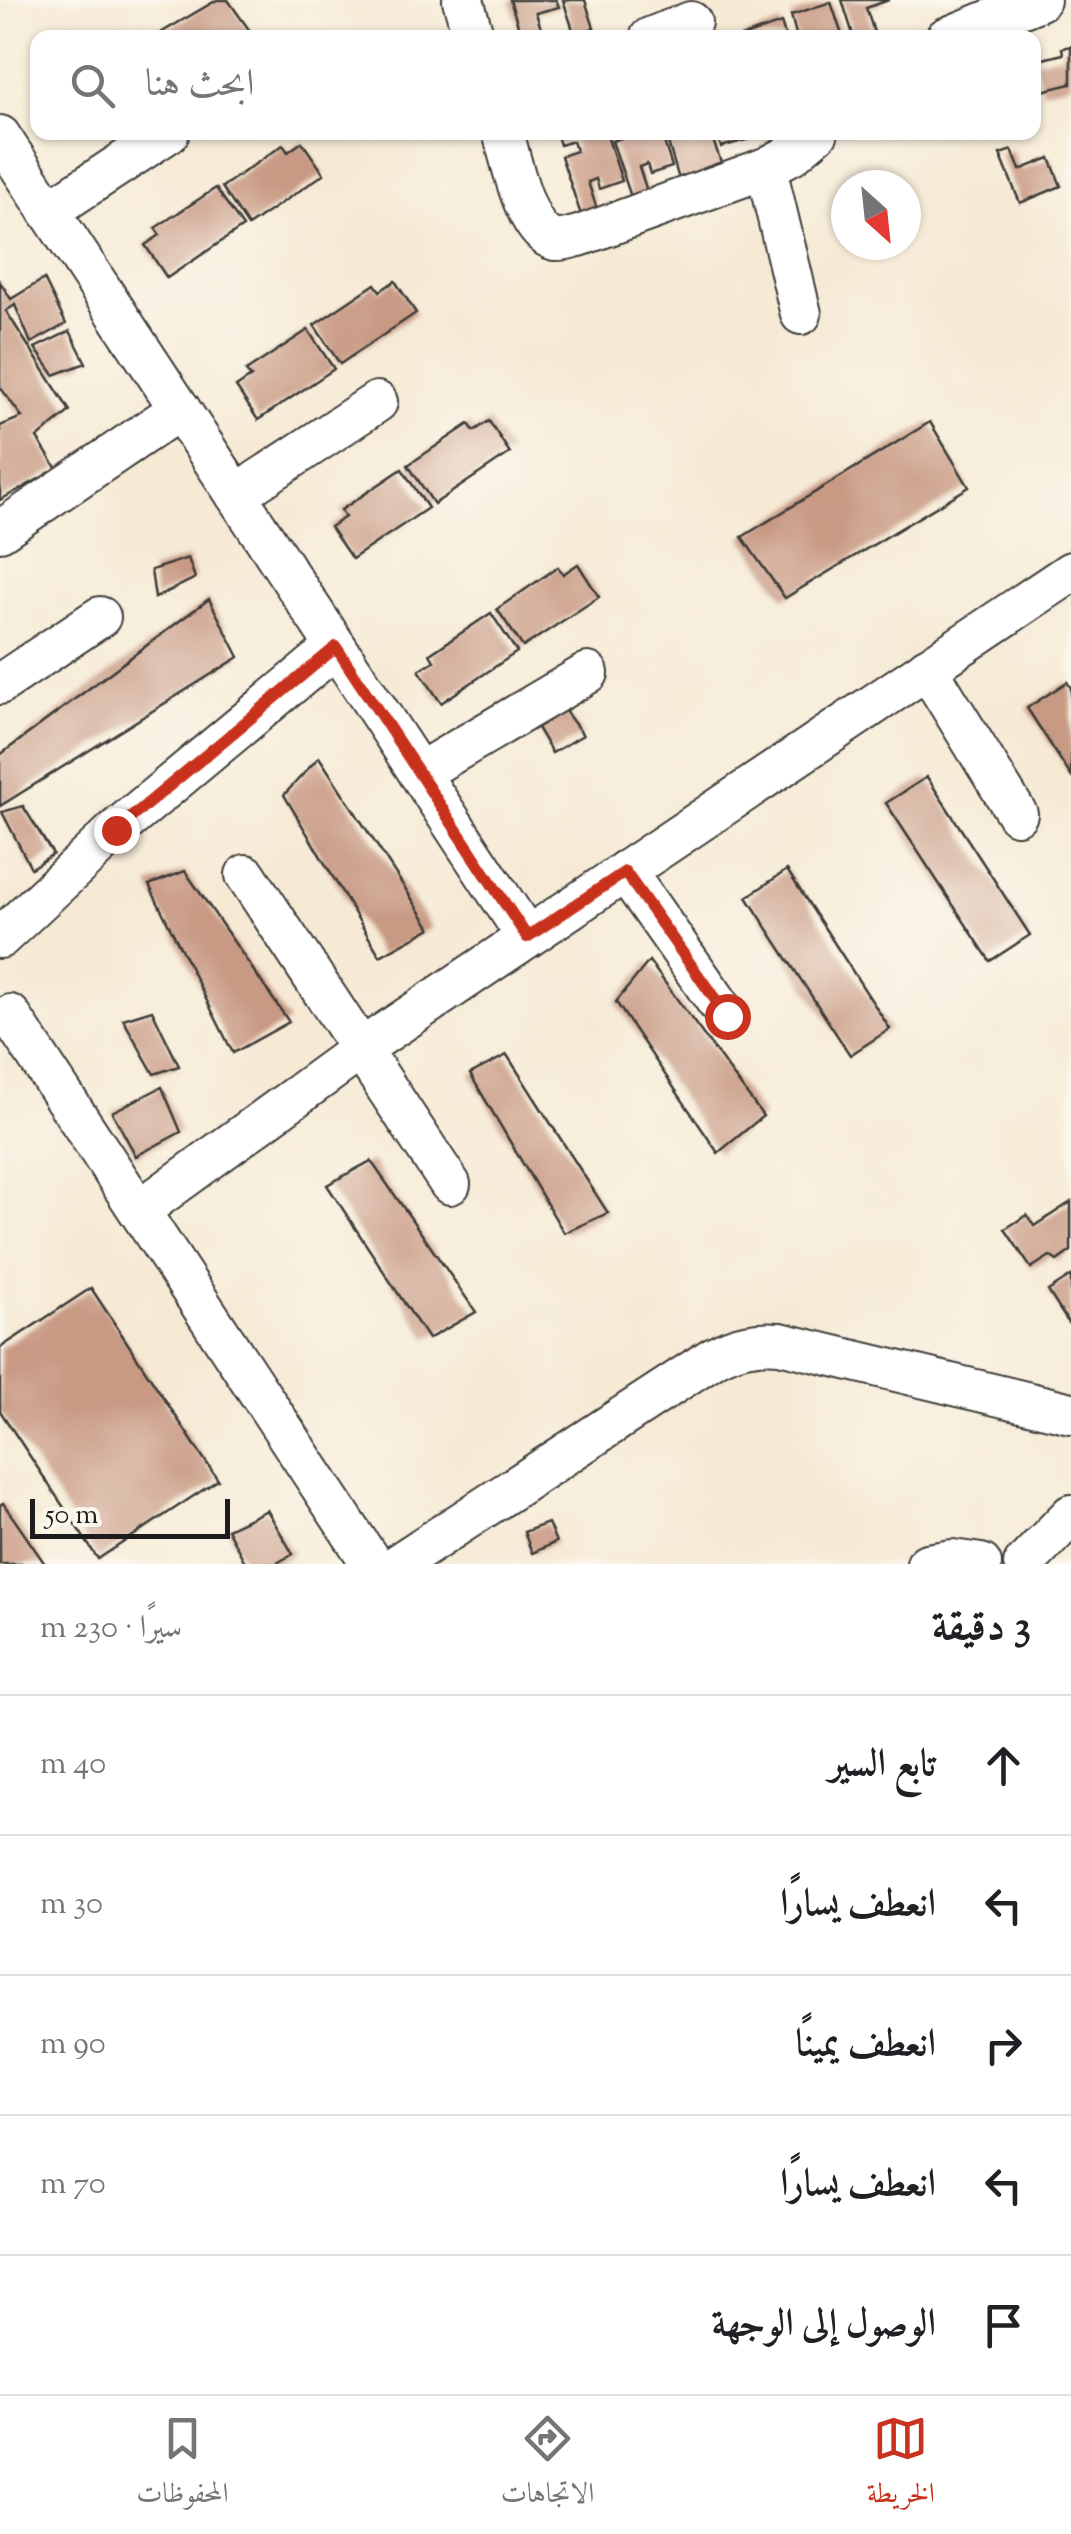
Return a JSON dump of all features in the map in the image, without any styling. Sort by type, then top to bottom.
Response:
[{"type":"street","points":[[463,0],[472,30]]},
{"type":"street","points":[[966,30],[1040,0]]},
{"type":"street","points":[[670,30],[691,22]]},
{"type":"street","points":[[0,136],[527,937]]},
{"type":"street","points":[[49,212],[157,140]]},
{"type":"street","points":[[505,140],[532,220],[556,240],[579,236],[766,168],[809,140]]},
{"type":"street","points":[[766,168],[802,314]]},
{"type":"street","points":[[236,495],[378,402]]},
{"type":"street","points":[[0,531],[180,409]]},
{"type":"street","points":[[140,1210],[361,1049],[1071,572]]},
{"type":"street","points":[[0,684],[100,617]]},
{"type":"street","points":[[0,938],[116,830],[336,647]]},
{"type":"street","points":[[927,668],[1017,814]]},
{"type":"street","points":[[419,773],[588,673]]},
{"type":"street","points":[[625,872],[727,1016]]},
{"type":"street","points":[[246,875],[450,1184]]},
{"type":"street","points":[[10,1015],[372,1564]]},
{"type":"street","points":[[398,1564],[735,1346],[780,1343],[1071,1413]]},
{"type":"street","points":[[1024,1564],[1071,1515]]},
{"type":"street","points":[[927,1564],[954,1560],[981,1564]]},
{"type":"building","points":[[217,0],[228,0],[249,30],[166,30]]},
{"type":"building","points":[[510,0],[556,0],[559,7],[536,13],[541,30],[519,30]]},
{"type":"building","points":[[563,0],[585,0],[594,28],[573,30]]},
{"type":"building","points":[[842,0],[889,0],[866,8],[873,30],[851,30]]},
{"type":"building","points":[[831,2],[840,30],[795,30],[791,15]]},
{"type":"building","points":[[781,23],[783,30],[761,30]]},
{"type":"building","points":[[1071,46],[1071,84],[1042,91],[1041,60],[1063,54],[1062,48]]},
{"type":"building","points":[[558,140],[609,140],[622,181],[599,189],[596,179],[588,182],[597,209],[581,215],[561,156],[576,151],[573,141],[560,145]]},
{"type":"building","points":[[664,140],[672,167],[650,174],[647,164],[639,167],[648,194],[632,200],[612,141]]},
{"type":"building","points":[[667,140],[713,140],[725,173],[681,186]]},
{"type":"building","points":[[719,140],[746,140],[721,147]]},
{"type":"building","points":[[302,142],[324,174],[248,226],[222,187],[283,145],[288,152]]},
{"type":"building","points":[[1012,150],[1020,170],[1050,158],[1061,186],[1020,203],[1000,154]]},
{"type":"building","points":[[216,188],[243,227],[167,278],[145,245],[160,235],[155,228]]},
{"type":"building","points":[[44,279],[66,324],[31,343],[15,305],[6,311],[70,411],[37,438],[57,469],[0,500],[0,426],[22,417],[0,387],[0,282],[11,299]]},
{"type":"building","points":[[395,281],[416,313],[340,364],[314,325],[375,284],[380,291]]},
{"type":"building","points":[[308,330],[334,369],[258,420],[236,387],[251,377],[246,371]]},
{"type":"building","points":[[70,331],[86,363],[54,375],[35,348]]},
{"type":"building","points":[[489,421],[510,453],[434,504],[408,465],[469,424],[474,431]]},
{"type":"building","points":[[930,422],[969,487],[785,598],[742,537]]},
{"type":"building","points":[[402,469],[428,508],[352,559],[330,527],[345,517],[341,510]]},
{"type":"building","points":[[188,558],[195,578],[155,598],[151,570]]},
{"type":"building","points":[[578,564],[599,597],[523,647],[497,609],[558,567],[563,574]]},
{"type":"building","points":[[209,599],[239,657],[0,806],[0,755]]},
{"type":"building","points":[[491,613],[517,652],[441,703],[419,670],[434,661],[430,654]]},
{"type":"building","points":[[1067,682],[1071,688],[1071,776],[1027,708]]},
{"type":"building","points":[[565,711],[583,735],[552,753],[536,726]]},
{"type":"building","points":[[319,757],[431,928],[380,956],[284,795]]},
{"type":"building","points":[[927,777],[1030,935],[990,961],[886,803]]},
{"type":"building","points":[[23,806],[53,854],[31,868],[2,812]]},
{"type":"building","points":[[787,870],[890,1029],[850,1055],[747,897]]},
{"type":"building","points":[[185,871],[289,1022],[233,1053],[149,885]]},
{"type":"building","points":[[649,961],[763,1116],[718,1153],[616,1002]]},
{"type":"building","points":[[152,1010],[179,1066],[154,1074],[123,1019]]},
{"type":"building","points":[[507,1055],[608,1213],[564,1233],[470,1074]]},
{"type":"building","points":[[162,1087],[181,1132],[136,1156],[112,1112]]},
{"type":"building","points":[[371,1161],[476,1312],[428,1339],[327,1185]]},
{"type":"building","points":[[1071,1202],[1071,1251],[1057,1261],[1050,1256],[1031,1268],[1005,1229],[1027,1215],[1034,1226]]},
{"type":"building","points":[[1071,1276],[1071,1327],[1048,1291]]},
{"type":"building","points":[[91,1288],[218,1480],[98,1559],[0,1411],[0,1348]]},
{"type":"building","points":[[3,1503],[45,1564],[0,1564]]},
{"type":"building","points":[[267,1510],[293,1554],[275,1564],[246,1564],[227,1529]]},
{"type":"building","points":[[548,1523],[556,1542],[532,1553],[524,1532]]},
{"type":"route","points":[[116,830],[336,647],[527,937],[625,872],[727,1016]]}]
